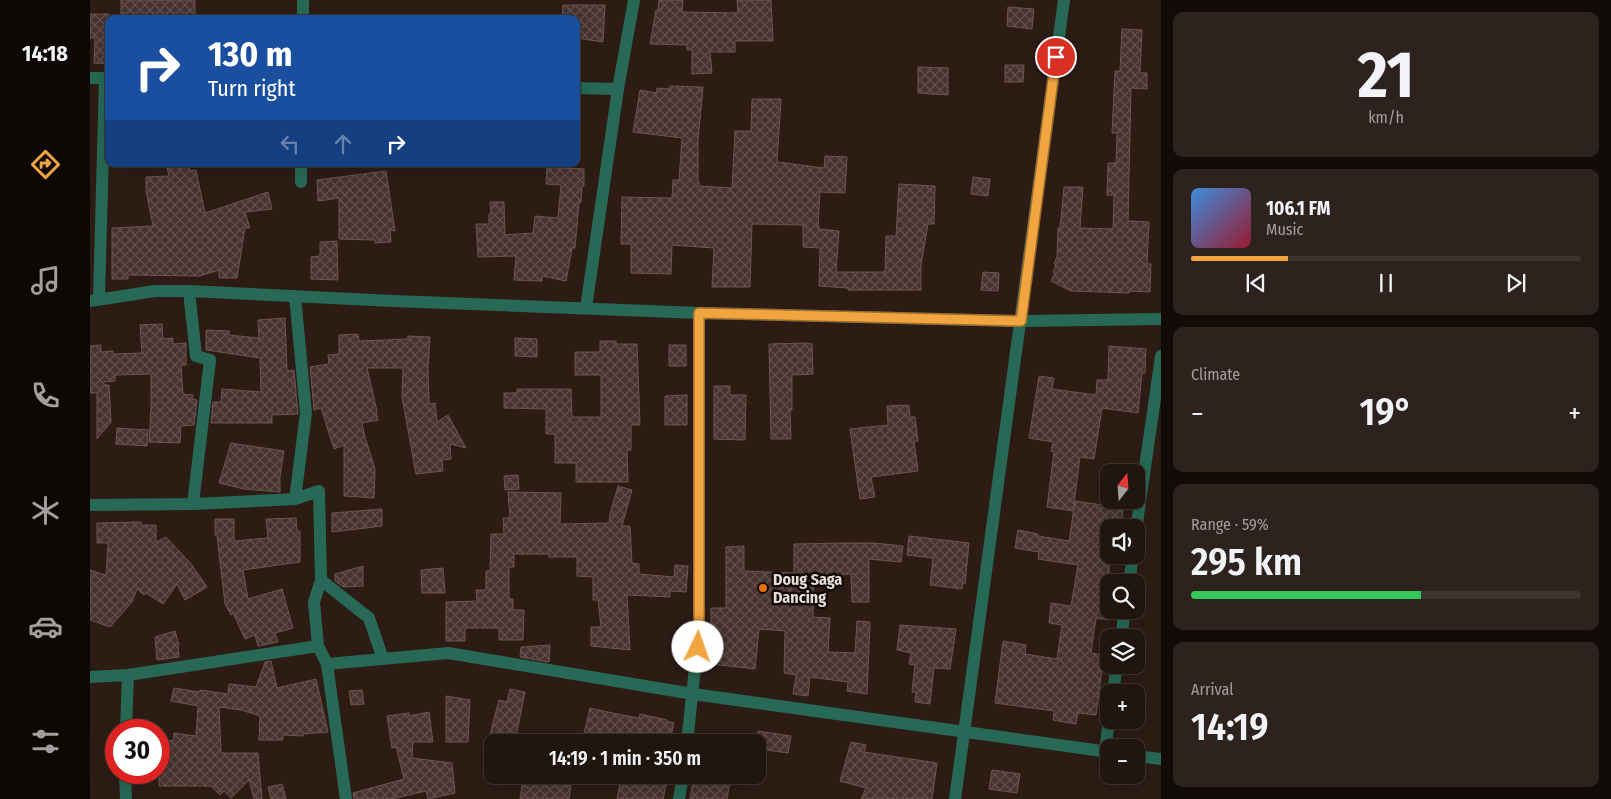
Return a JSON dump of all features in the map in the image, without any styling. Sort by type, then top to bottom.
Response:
[{"type":"street","points":[[303,0],[303,15]]},
{"type":"street","points":[[586,308],[618,89],[634,0]]},
{"type":"street","points":[[955,799],[1064,0]]},
{"type":"street","points":[[90,78],[105,78]]},
{"type":"street","points":[[580,88],[618,89]]},
{"type":"street","points":[[105,112],[94,300],[155,291],[188,291],[699,313],[1021,321],[1161,319]]},
{"type":"street","points":[[301,167],[301,182]]},
{"type":"street","points":[[188,291],[196,356],[210,360],[193,504]]},
{"type":"street","points":[[295,296],[306,413],[295,499]]},
{"type":"street","points":[[688,734],[699,631],[699,313]]},
{"type":"street","points":[[1138,519],[1161,356]]},
{"type":"street","points":[[90,505],[193,504],[295,499],[319,490],[320,580],[314,602],[318,646],[327,664],[346,799]]},
{"type":"street","points":[[320,580],[369,618],[383,659]]},
{"type":"street","points":[[90,677],[128,675],[318,646]]},
{"type":"street","points":[[327,664],[448,653],[693,694],[1100,751]]},
{"type":"street","points":[[126,719],[128,675]]},
{"type":"street","points":[[1145,757],[1161,759]]},
{"type":"street","points":[[125,784],[126,799]]},
{"type":"street","points":[[680,799],[681,784]]},
{"type":"building","points":[[121,0],[195,0],[195,15],[121,15]]},
{"type":"building","points":[[659,0],[683,0],[682,12],[738,13],[737,0],[771,0],[773,41],[735,41],[735,52],[710,52],[712,73],[692,74],[692,50],[687,50],[687,45],[650,44]]},
{"type":"building","points":[[563,5],[605,5],[603,42],[580,39],[580,15],[562,15]]},
{"type":"building","points":[[1008,7],[1034,9],[1032,29],[1007,26]]},
{"type":"building","points":[[90,14],[109,14],[105,15],[105,64],[94,63],[95,38],[90,38]]},
{"type":"building","points":[[1122,29],[1142,30],[1140,73],[1147,73],[1147,89],[1131,88],[1128,221],[1149,222],[1147,264],[1151,264],[1150,292],[1071,291],[1051,281],[1055,273],[1053,272],[1056,265],[1054,264],[1057,257],[1058,228],[1060,228],[1064,187],[1083,187],[1080,228],[1113,229],[1114,195],[1107,195],[1108,163],[1116,163],[1117,133],[1112,133],[1115,71],[1120,71]]},
{"type":"building","points":[[1005,65],[1024,65],[1023,82],[1005,82]]},
{"type":"building","points":[[918,67],[948,68],[948,95],[918,93]]},
{"type":"building","points":[[670,86],[703,87],[698,141],[699,186],[732,188],[735,131],[751,131],[752,99],[781,99],[777,162],[824,168],[825,156],[847,157],[845,193],[820,192],[819,229],[839,231],[836,272],[885,272],[886,236],[896,236],[899,184],[935,186],[934,224],[928,224],[921,265],[921,290],[848,290],[848,288],[819,286],[820,248],[803,247],[803,225],[752,224],[750,287],[712,287],[714,248],[672,245],[671,274],[631,273],[631,244],[621,244],[622,197],[672,198],[673,180],[679,180],[682,138],[633,132],[640,90],[656,93],[657,88],[669,89]]},
{"type":"building","points":[[167,167],[189,167],[190,171],[196,170],[205,213],[268,192],[272,209],[245,212],[250,228],[245,228],[237,278],[219,278],[219,270],[200,276],[128,275],[128,279],[112,279],[112,228],[153,226],[146,191],[146,177],[169,176]]},
{"type":"building","points":[[547,167],[584,169],[584,186],[582,186],[581,202],[579,202],[575,248],[572,248],[566,281],[542,276],[542,281],[514,280],[516,256],[478,257],[476,224],[489,224],[489,214],[491,214],[490,202],[504,202],[505,235],[533,233],[535,216],[558,218],[561,185],[546,184]]},
{"type":"building","points":[[386,171],[395,231],[390,230],[391,242],[375,243],[375,240],[339,239],[339,198],[318,201],[317,180]]},
{"type":"building","points":[[973,177],[990,179],[988,196],[971,194]]},
{"type":"building","points":[[337,241],[338,280],[311,279],[311,257],[320,256],[320,242]]},
{"type":"building","points":[[983,272],[999,273],[998,291],[981,290]]},
{"type":"building","points":[[285,318],[287,371],[294,370],[298,414],[272,415],[272,423],[211,423],[213,402],[221,402],[222,389],[261,392],[260,358],[206,350],[206,330],[229,331],[229,335],[259,338],[258,320]]},
{"type":"building","points":[[162,324],[163,339],[173,338],[173,344],[186,343],[186,365],[181,365],[183,394],[193,395],[192,399],[197,400],[194,425],[181,426],[180,443],[149,442],[151,374],[115,375],[115,381],[104,382],[104,385],[109,385],[111,422],[97,439],[97,393],[90,393],[90,346],[101,345],[101,352],[113,351],[113,354],[142,353],[140,325]]},
{"type":"building","points":[[358,334],[359,341],[408,339],[408,336],[430,337],[428,367],[429,404],[435,403],[437,422],[448,415],[466,448],[450,444],[451,459],[442,460],[443,471],[416,474],[402,397],[403,368],[367,368],[378,420],[362,423],[375,469],[374,498],[344,496],[344,445],[334,449],[321,408],[314,410],[310,367],[329,364],[328,355],[339,354],[339,335]]},
{"type":"building","points":[[515,338],[537,339],[537,357],[515,356]]},
{"type":"building","points":[[600,341],[616,341],[616,344],[637,344],[640,425],[631,425],[631,450],[627,450],[628,482],[576,482],[576,463],[555,463],[555,434],[546,434],[546,409],[504,408],[504,393],[517,393],[517,389],[571,389],[572,417],[601,417],[601,375],[575,375],[575,352],[600,352]]},
{"type":"building","points":[[769,344],[812,344],[813,374],[792,375],[791,439],[771,439]]},
{"type":"building","points":[[669,345],[686,345],[686,366],[669,366]]},
{"type":"building","points":[[1109,346],[1146,349],[1145,373],[1142,373],[1138,413],[1102,408],[1094,459],[1080,457],[1073,511],[1047,507],[1054,452],[1051,451],[1053,442],[1029,438],[1039,376],[1054,378],[1052,389],[1096,395],[1097,380],[1108,380]]},
{"type":"building","points":[[714,386],[730,386],[730,395],[746,395],[745,440],[714,439]]},
{"type":"building","points":[[687,395],[687,425],[665,425],[665,396]]},
{"type":"building","points":[[909,405],[910,417],[915,417],[918,441],[914,441],[918,471],[871,477],[875,497],[860,499],[850,429],[888,425],[887,406]]},
{"type":"building","points":[[117,428],[148,430],[147,446],[116,444]]},
{"type":"building","points":[[231,443],[284,451],[280,476],[280,492],[244,489],[219,483]]},
{"type":"building","points":[[518,475],[519,489],[505,490],[504,476]]},
{"type":"building","points":[[618,486],[632,490],[622,526],[630,526],[632,563],[639,564],[639,574],[674,577],[675,565],[688,566],[686,592],[670,591],[670,597],[627,595],[630,650],[591,646],[591,627],[601,627],[598,600],[593,600],[593,577],[577,576],[577,557],[549,557],[549,554],[514,554],[514,567],[509,567],[509,599],[513,599],[513,610],[524,610],[523,640],[499,640],[499,628],[465,628],[465,641],[446,641],[446,602],[477,601],[476,590],[486,590],[486,571],[490,571],[491,534],[504,534],[503,518],[510,518],[508,492],[561,493],[560,524],[609,523]]},
{"type":"building","points":[[1075,501],[1100,505],[1100,509],[1123,509],[1122,519],[1100,519],[1100,564],[1109,564],[1109,574],[1100,574],[1100,619],[1096,618],[1091,653],[1100,654],[1101,674],[1096,715],[1078,713],[1076,724],[1053,720],[1054,711],[995,703],[1003,641],[1026,645],[1025,654],[1057,659],[1062,625],[1049,623],[1051,603],[1071,606],[1078,565],[1038,559],[1039,552],[1015,548],[1018,530],[1038,534],[1038,536],[1069,541]]},
{"type":"building","points":[[382,509],[382,526],[332,532],[332,513]]},
{"type":"building","points":[[296,518],[297,531],[300,531],[300,562],[243,570],[248,599],[282,589],[293,628],[275,633],[278,642],[258,646],[255,635],[245,639],[233,613],[231,615],[225,604],[217,535],[215,535],[215,519],[234,519],[234,541],[268,538],[266,519]]},
{"type":"building","points":[[141,522],[141,525],[156,525],[156,542],[166,537],[192,565],[207,587],[185,600],[177,584],[163,604],[146,593],[144,595],[137,589],[132,602],[110,627],[90,620],[90,570],[106,575],[108,543],[97,543],[97,523]]},
{"type":"building","points":[[909,536],[969,543],[965,584],[963,583],[962,589],[930,585],[933,558],[907,555]]},
{"type":"building","points":[[874,543],[903,546],[901,562],[869,559],[869,602],[852,602],[851,574],[814,576],[813,617],[830,618],[828,652],[855,653],[857,621],[870,622],[867,694],[847,691],[848,682],[810,677],[808,696],[793,694],[796,675],[784,673],[785,631],[759,629],[755,669],[711,664],[711,608],[726,608],[726,547],[744,546],[744,571],[794,573],[794,544]]},
{"type":"building","points":[[363,566],[363,586],[343,587],[335,581],[335,574]]},
{"type":"building","points":[[443,568],[445,593],[422,593],[421,570]]},
{"type":"building","points":[[900,625],[956,629],[950,669],[934,668],[930,704],[915,702],[916,692],[912,692],[915,665],[909,664],[911,653],[897,650]]},
{"type":"building","points":[[175,631],[179,645],[179,657],[157,660],[155,637]]},
{"type":"building","points":[[550,645],[549,662],[520,657],[521,647]]},
{"type":"building","points":[[271,661],[277,688],[316,679],[328,732],[303,734],[303,736],[283,735],[283,740],[259,740],[260,716],[241,710],[219,707],[221,753],[258,753],[262,799],[254,799],[249,780],[231,798],[224,791],[220,795],[211,786],[159,786],[159,784],[170,784],[170,741],[173,741],[174,733],[196,736],[198,706],[171,701],[174,688],[228,694],[229,684],[256,687],[265,662]]},
{"type":"building","points":[[510,689],[525,692],[517,734],[490,734],[499,700],[507,702]]},
{"type":"building","points":[[362,690],[364,704],[351,705],[349,691]]},
{"type":"building","points":[[446,696],[470,700],[468,742],[446,742]]},
{"type":"building","points":[[590,708],[639,718],[640,714],[674,723],[671,734],[584,734]]},
{"type":"building","points":[[429,712],[433,742],[413,742],[412,758],[452,763],[455,793],[428,799],[426,791],[392,799],[354,799],[353,793],[404,779],[396,747],[392,748],[387,716],[409,713],[409,716]]},
{"type":"building","points":[[758,731],[791,736],[788,753],[766,750],[766,734],[758,734]]},
{"type":"building","points":[[851,742],[866,745],[864,752],[937,763],[932,799],[861,799],[866,788],[840,781]]},
{"type":"building","points":[[992,770],[1020,774],[1017,793],[989,789]]},
{"type":"building","points":[[282,784],[286,799],[271,799],[268,787]]},
{"type":"building","points":[[522,784],[562,784],[571,786],[569,799],[520,799]]},
{"type":"building","points":[[620,784],[666,784],[663,799],[617,799]]},
{"type":"building","points":[[692,784],[730,784],[727,799],[690,799]]},
{"type":"place","name":"Doug Saga Dancing","points":[[763,588]]},
{"type":"route","points":[[698,647],[699,313],[1021,321],[1056,57]]}]
